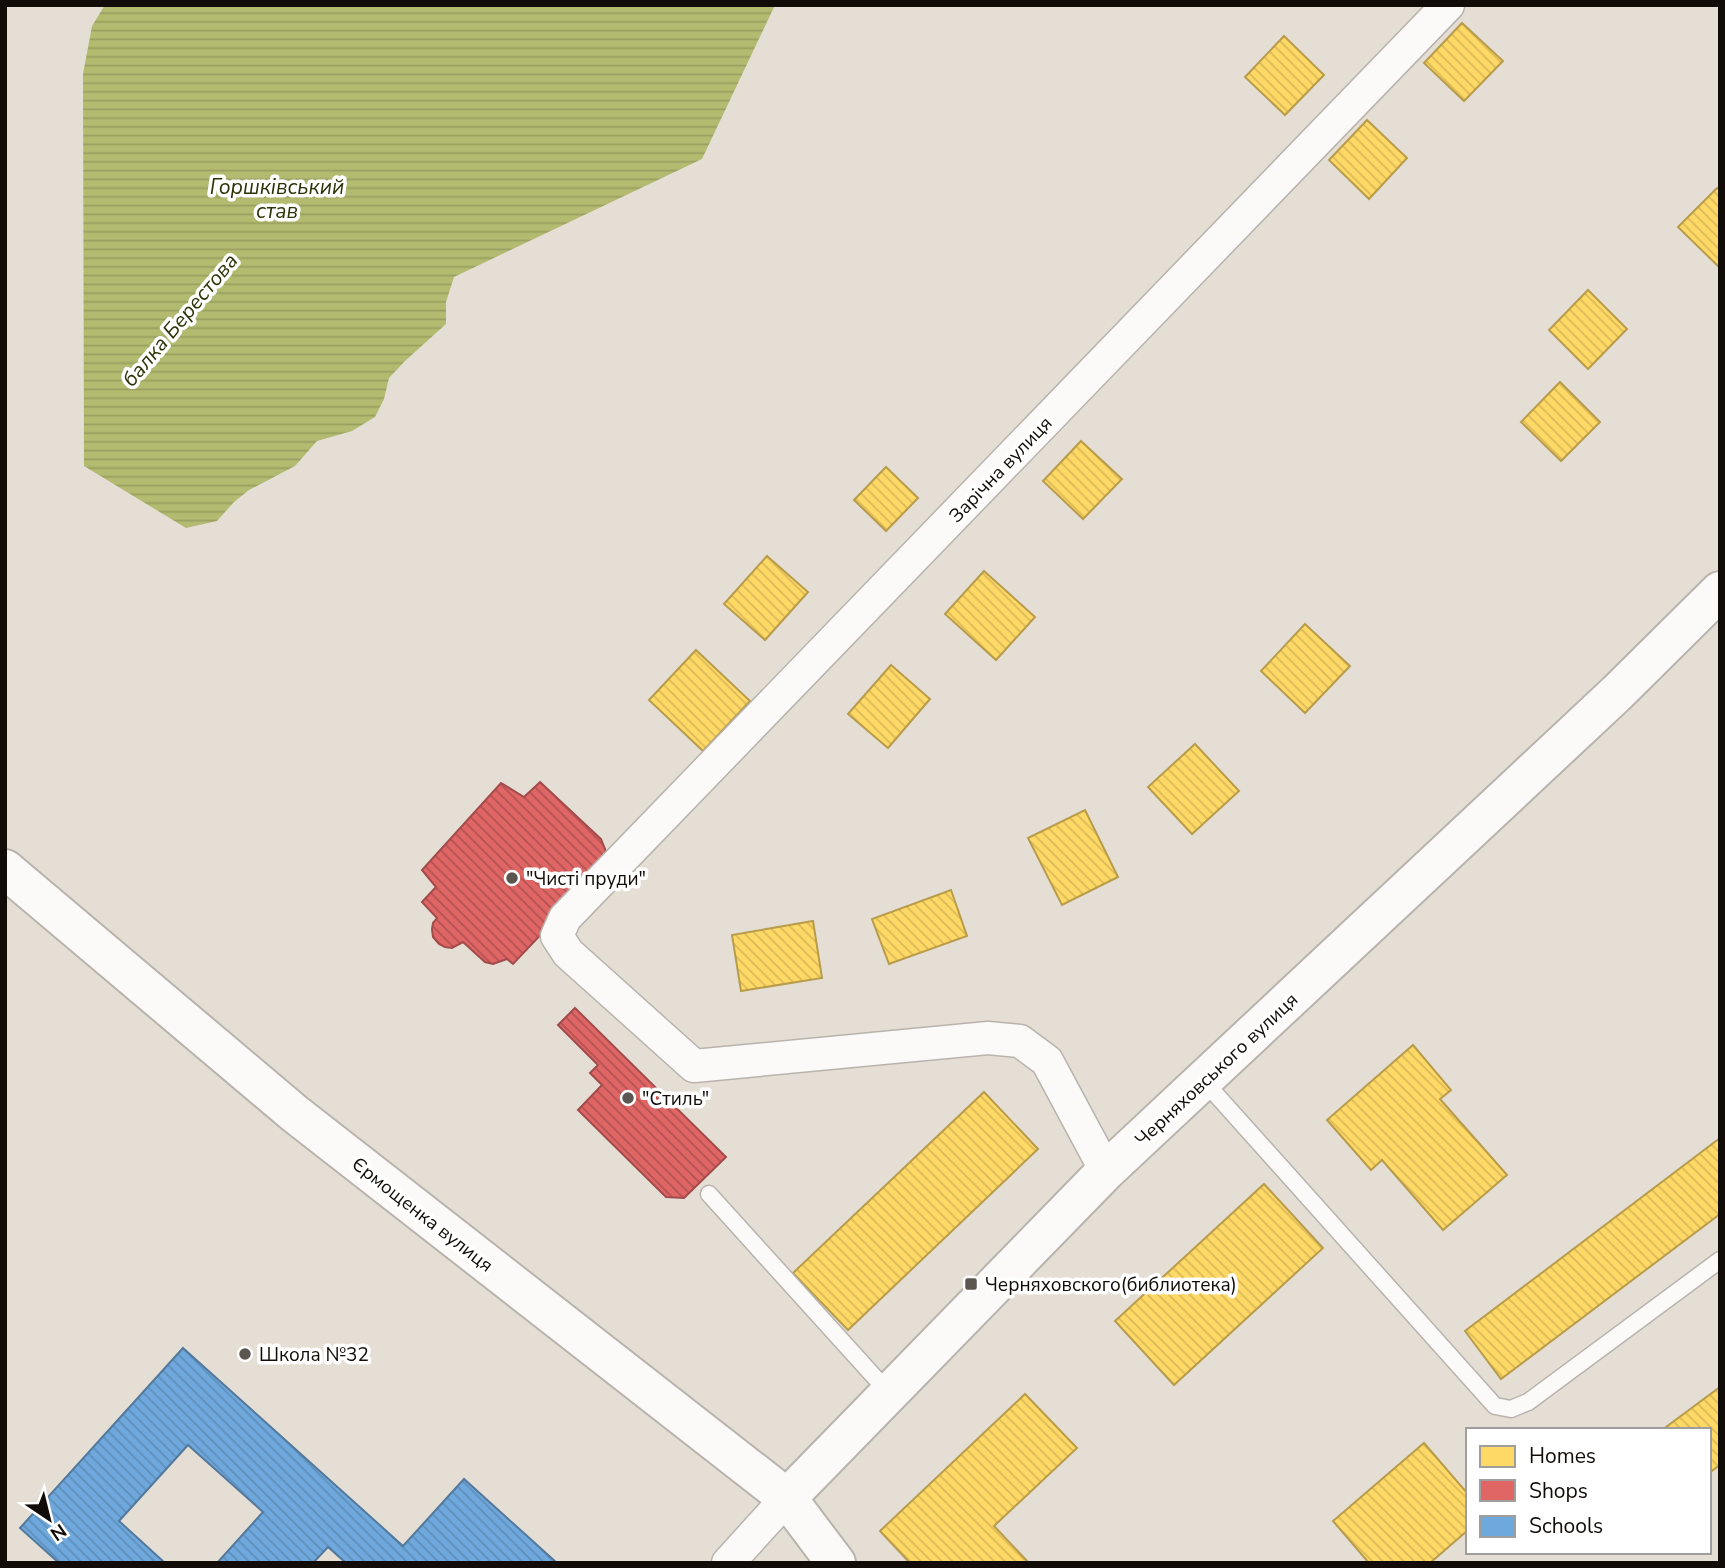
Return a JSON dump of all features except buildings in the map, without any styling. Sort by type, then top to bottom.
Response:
[{"type":"street","name":"Зарічна вулиця","points":[[1106,1171],[1047,1061],[1020,1041],[988,1038],[694,1066],[568,953],[556,936],[565,918],[1448,5]]},
{"type":"street","name":"Черняховського вулиця","points":[[728,1563],[787,1498],[1106,1171],[1607,703],[1720,591]]},
{"type":"street","name":"Єрмощенка вулиця","points":[[5,869],[294,1114],[787,1498],[836,1563]]},
{"type":"lane","points":[[1203,1080],[1495,1406],[1511,1409],[1528,1402],[1720,1260]]},
{"type":"lane","points":[[709,1194],[889,1393]]},
{"type":"water","name":"Горшківський став","points":[[105,5],[775,5],[702,159],[454,277],[446,302],[446,324],[389,378],[384,399],[375,417],[352,431],[317,441],[295,466],[249,490],[217,521],[186,528],[84,466],[83,74],[92,26]]},
{"type":"place","name":"\"Чисті пруди\"","points":[[512,878]]},
{"type":"place","name":"\"Стиль\"","points":[[628,1098]]},
{"type":"place","name":"Черняховского(библиотека)","points":[[971,1284]]},
{"type":"place","name":"Школа №32","points":[[245,1354]]},
{"type":"water label","name":"балка Берестова","points":[[180,320]]}]
